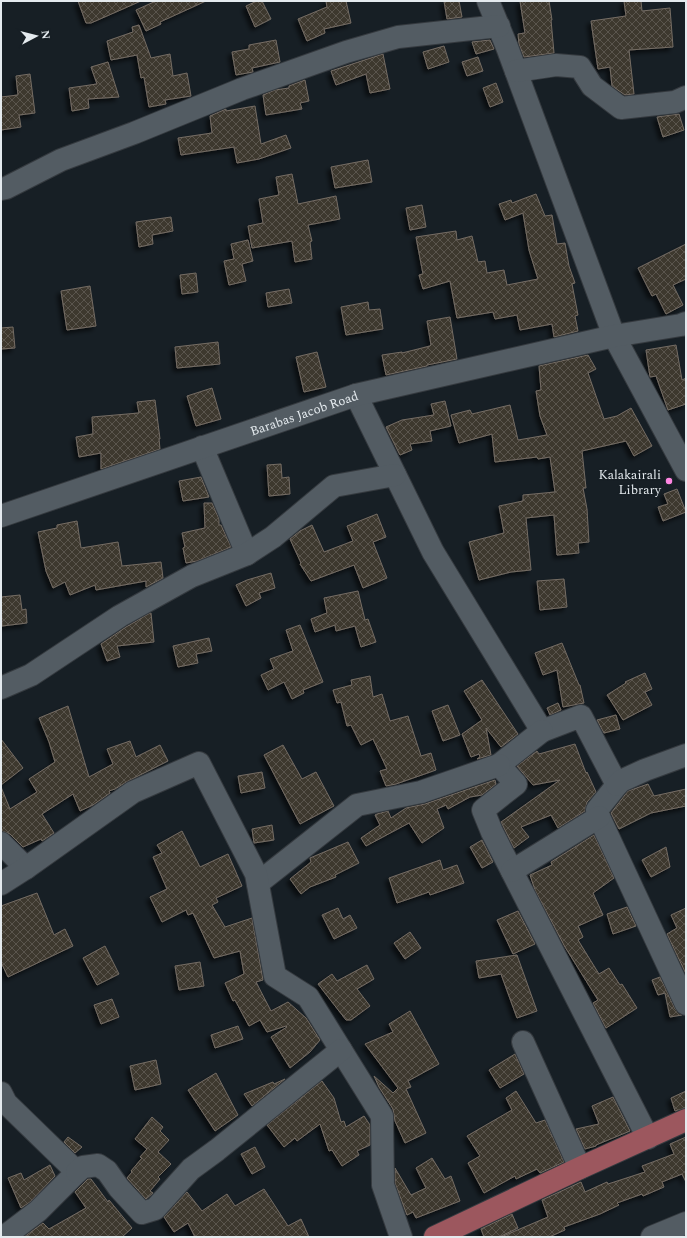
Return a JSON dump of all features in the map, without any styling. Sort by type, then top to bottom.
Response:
[{"type":"main road","points":[[435,1237],[580,1168],[686,1120]]},
{"type":"street","points":[[488,1],[516,71],[614,336],[686,470]]},
{"type":"street","points":[[1,188],[6,188],[61,160],[134,133],[242,89],[346,52],[398,37],[498,26]]},
{"type":"street","points":[[516,71],[556,65],[580,67],[592,86],[621,108],[675,102],[686,97]]},
{"type":"street","name":"Barabas Jacob Road","points":[[1,516],[356,395],[614,336],[686,323]]},
{"type":"street","points":[[356,395],[433,552],[542,731]]},
{"type":"street","points":[[202,447],[247,554]]},
{"type":"street","points":[[1,688],[31,675],[120,616],[192,576],[247,554],[273,537],[334,486],[395,476]]},
{"type":"street","points":[[258,883],[357,805],[421,792],[499,765],[542,731],[581,716],[617,785]]},
{"type":"street","points":[[686,754],[621,781],[597,810],[598,817],[686,1004]]},
{"type":"street","points":[[1,884],[133,792],[199,763],[256,874],[275,976],[308,997],[382,1116],[383,1184],[401,1237]]},
{"type":"street","points":[[499,765],[516,784],[483,810],[492,832],[648,1138]]},
{"type":"street","points":[[512,871],[598,817]]},
{"type":"street","points":[[1,843],[26,868]]},
{"type":"street","points":[[522,1042],[580,1168]]},
{"type":"street","points":[[9,1236],[38,1211],[83,1167],[98,1165],[107,1171],[119,1188],[142,1213],[155,1209],[191,1169],[217,1150],[341,1050]]},
{"type":"street","points":[[4,1098],[77,1172]]},
{"type":"street","points":[[652,1237],[686,1223]]},
{"type":"building","points":[[78,1],[141,1],[91,23],[86,23]]},
{"type":"building","points":[[156,1],[206,1],[160,22],[161,24],[146,31],[136,10]]},
{"type":"building","points":[[257,1],[262,1],[271,19],[255,27],[246,6]]},
{"type":"building","points":[[326,1],[346,1],[351,23],[324,29],[325,33],[307,41],[298,19],[327,7]]},
{"type":"building","points":[[444,1],[459,1],[462,17],[447,19]]},
{"type":"building","points":[[520,1],[549,1],[554,53],[524,57],[519,44],[518,34],[525,33]]},
{"type":"building","points":[[624,1],[641,1],[642,11],[670,8],[673,47],[629,50],[634,94],[625,95],[612,86],[610,67],[598,69],[591,21],[626,16]]},
{"type":"building","points":[[139,25],[151,58],[170,54],[173,76],[187,73],[191,96],[165,100],[166,104],[149,107],[144,77],[141,78],[137,55],[111,60],[107,41],[133,32],[132,27]]},
{"type":"building","points":[[276,40],[280,62],[252,68],[253,72],[236,75],[232,52],[249,49],[249,45]]},
{"type":"building","points":[[490,40],[494,49],[476,54],[472,42]]},
{"type":"building","points":[[444,46],[449,62],[428,69],[423,52]]},
{"type":"building","points":[[383,54],[390,89],[370,93],[366,74],[336,85],[331,71]]},
{"type":"building","points":[[478,57],[483,71],[467,76],[462,62]]},
{"type":"building","points":[[108,62],[119,97],[88,99],[89,108],[72,111],[69,88],[97,84],[91,67]]},
{"type":"building","points":[[30,74],[35,113],[19,115],[21,127],[1,130],[1,97],[18,95],[16,76]]},
{"type":"building","points":[[305,80],[309,101],[300,103],[302,109],[266,115],[263,95],[275,90],[289,88],[289,86]]},
{"type":"building","points":[[496,83],[503,102],[490,107],[483,88]]},
{"type":"building","points":[[255,106],[261,144],[286,135],[291,148],[259,159],[237,163],[234,147],[181,155],[178,138],[212,133],[210,116],[226,109],[226,111]]},
{"type":"building","points":[[679,114],[684,130],[663,137],[657,117]]},
{"type":"building","points":[[368,160],[372,182],[335,188],[331,167]]},
{"type":"building","points":[[292,174],[298,204],[336,196],[340,219],[308,225],[312,241],[310,242],[312,259],[295,262],[292,241],[252,248],[248,226],[263,223],[259,199],[279,195],[276,177]]},
{"type":"building","points":[[536,194],[545,216],[552,215],[557,244],[565,243],[569,266],[575,283],[572,284],[578,315],[575,316],[578,331],[554,337],[552,324],[520,330],[517,315],[495,319],[493,312],[457,318],[450,281],[423,289],[419,275],[423,274],[416,237],[456,231],[457,240],[472,236],[478,262],[485,261],[487,273],[504,270],[507,285],[538,279],[529,250],[523,213],[505,220],[499,204],[511,200],[512,203]]},
{"type":"building","points":[[422,205],[426,227],[410,230],[406,208]]},
{"type":"building","points":[[171,217],[173,231],[152,235],[153,244],[139,247],[136,222]]},
{"type":"building","points":[[248,240],[253,261],[242,264],[246,281],[229,285],[224,261],[234,259],[231,244]]},
{"type":"building","points":[[686,244],[686,279],[673,285],[683,305],[666,314],[656,294],[652,296],[638,268]]},
{"type":"building","points":[[196,273],[198,292],[182,294],[180,275]]},
{"type":"building","points":[[90,286],[96,326],[67,330],[61,291]]},
{"type":"building","points":[[289,289],[292,303],[268,307],[266,293]]},
{"type":"building","points":[[368,302],[369,310],[380,309],[383,329],[346,335],[341,307]]},
{"type":"building","points":[[450,317],[457,359],[386,375],[382,355],[402,353],[430,346],[427,321]]},
{"type":"building","points":[[13,327],[15,348],[1,349],[1,328]]},
{"type":"building","points":[[218,342],[220,364],[177,368],[175,347]]},
{"type":"building","points":[[676,345],[682,380],[686,378],[686,404],[668,410],[656,376],[650,377],[646,350]]},
{"type":"building","points":[[317,352],[326,387],[304,392],[296,357]]},
{"type":"building","points":[[588,355],[596,369],[588,373],[604,419],[617,416],[631,408],[652,446],[634,456],[626,441],[582,451],[586,488],[583,488],[587,509],[589,542],[578,543],[579,553],[557,555],[554,515],[526,518],[531,570],[511,572],[479,580],[469,542],[504,533],[499,506],[523,501],[523,495],[555,492],[550,457],[495,462],[492,434],[459,443],[451,415],[470,410],[472,414],[510,405],[518,440],[547,435],[540,416],[536,391],[541,390],[539,366]]},
{"type":"building","points":[[212,388],[221,419],[196,426],[187,396]]},
{"type":"building","points":[[155,400],[160,449],[101,469],[101,453],[79,457],[76,437],[93,434],[92,417],[139,413],[137,402]]},
{"type":"building","points":[[445,401],[451,426],[430,431],[432,441],[410,444],[412,450],[400,455],[386,427],[402,420],[434,415],[431,404]]},
{"type":"building","points":[[281,464],[282,478],[289,477],[290,494],[269,496],[267,465]]},
{"type":"building","points":[[201,477],[209,497],[183,501],[179,481]]},
{"type":"building","points":[[677,489],[686,512],[663,521],[658,507],[668,504],[664,494]]},
{"type":"building","points":[[204,503],[212,503],[219,519],[219,525],[221,525],[231,547],[197,561],[186,563],[182,533],[205,528]]},
{"type":"building","points":[[377,514],[386,537],[373,542],[387,578],[363,588],[354,565],[311,581],[300,564],[301,563],[290,539],[300,531],[312,525],[324,552],[353,541],[347,526]]},
{"type":"building","points":[[77,521],[81,548],[118,542],[122,566],[161,562],[163,578],[146,587],[146,581],[96,590],[95,585],[70,595],[65,582],[53,588],[46,571],[38,532],[57,528],[57,525]]},
{"type":"building","points":[[271,573],[275,588],[259,593],[261,598],[246,606],[236,585]]},
{"type":"building","points":[[564,579],[567,607],[540,610],[537,581]]},
{"type":"building","points":[[358,591],[365,620],[368,619],[376,642],[361,647],[355,626],[336,631],[335,625],[315,632],[311,619],[327,613],[324,598]]},
{"type":"building","points":[[20,595],[22,610],[26,609],[27,623],[2,626],[1,597]]},
{"type":"building","points":[[150,613],[154,642],[117,646],[120,657],[107,661],[101,644]]},
{"type":"building","points":[[300,625],[323,682],[303,690],[304,693],[292,699],[284,682],[268,690],[261,675],[274,669],[270,659],[293,651],[286,630]]},
{"type":"building","points":[[209,638],[212,651],[196,654],[198,663],[178,667],[173,646]]},
{"type":"building","points":[[562,643],[580,685],[584,703],[563,707],[557,670],[543,675],[535,653]]},
{"type":"building","points":[[645,673],[652,689],[645,692],[652,705],[623,720],[607,695],[626,683],[625,682]]},
{"type":"building","points":[[370,676],[373,697],[382,694],[390,721],[408,716],[421,756],[431,753],[436,770],[386,786],[380,771],[387,769],[373,739],[361,745],[351,725],[347,726],[341,702],[337,703],[333,690],[352,685],[351,680]]},
{"type":"building","points":[[482,680],[518,734],[501,747],[486,728],[491,755],[477,759],[480,757],[479,754],[471,757],[462,734],[482,720],[464,691]]},
{"type":"building","points":[[558,703],[561,710],[550,715],[547,708]]},
{"type":"building","points":[[448,705],[460,735],[443,741],[432,711]]},
{"type":"building","points":[[68,706],[89,777],[113,764],[107,749],[130,741],[136,757],[160,745],[168,761],[109,791],[110,793],[93,805],[80,811],[73,794],[42,814],[54,833],[42,841],[41,839],[23,847],[10,834],[2,831],[1,787],[10,809],[37,792],[29,779],[55,762],[39,718]]},
{"type":"building","points":[[616,715],[620,729],[604,733],[597,720]]},
{"type":"building","points":[[1,739],[23,768],[1,785]]},
{"type":"building","points":[[575,744],[586,773],[587,772],[596,792],[587,802],[585,811],[558,828],[551,815],[521,827],[529,837],[514,848],[501,822],[560,780],[533,785],[517,766],[537,751],[539,754]]},
{"type":"building","points":[[283,745],[302,779],[316,772],[334,806],[300,824],[264,755]]},
{"type":"building","points":[[262,772],[265,788],[241,793],[238,776]]},
{"type":"building","points":[[495,780],[496,784],[482,795],[470,797],[448,809],[446,805],[437,809],[444,828],[422,843],[409,823],[366,846],[361,838],[380,825],[375,815],[377,814],[388,811],[391,818],[406,808],[425,804]]},
{"type":"building","points":[[648,784],[654,796],[686,789],[686,806],[651,813],[619,829],[611,813],[628,791]]},
{"type":"building","points":[[272,825],[274,840],[254,843],[252,829]]},
{"type":"building","points":[[182,831],[200,867],[228,854],[242,886],[216,898],[218,902],[212,905],[225,927],[252,918],[263,980],[256,982],[271,1011],[288,1002],[306,1018],[320,1040],[310,1052],[290,1068],[271,1037],[287,1027],[286,1026],[267,1032],[260,1020],[249,1026],[235,1000],[233,1001],[225,983],[244,974],[240,951],[214,958],[193,913],[188,915],[186,910],[162,922],[150,897],[167,889],[153,857],[162,853],[157,845]]},
{"type":"building","points":[[594,835],[614,878],[593,893],[603,915],[578,926],[583,937],[578,940],[599,974],[609,968],[620,985],[622,984],[637,1008],[606,1028],[593,1003],[598,1000],[565,947],[535,890],[530,875],[552,865],[551,862]]},
{"type":"building","points":[[482,840],[493,862],[482,868],[470,847]]},
{"type":"building","points":[[348,842],[359,863],[335,875],[336,877],[310,887],[301,894],[290,879],[311,862],[310,858]]},
{"type":"building","points":[[666,847],[670,867],[651,877],[642,860]]},
{"type":"building","points":[[440,860],[443,870],[457,865],[464,883],[430,895],[429,892],[397,903],[389,878]]},
{"type":"building","points":[[37,893],[54,935],[65,929],[73,946],[8,977],[1,962],[1,906]]},
{"type":"building","points":[[627,907],[636,926],[613,934],[607,914]]},
{"type":"building","points":[[338,908],[343,919],[350,915],[357,928],[334,939],[322,915]]},
{"type":"building","points":[[686,908],[686,974],[667,934],[677,928],[671,915]]},
{"type":"building","points":[[518,911],[535,944],[513,954],[497,920]]},
{"type":"building","points":[[410,932],[421,948],[405,959],[394,943]]},
{"type":"building","points":[[105,946],[119,974],[97,985],[83,958]]},
{"type":"building","points":[[517,955],[537,1011],[517,1018],[501,974],[479,978],[476,961]]},
{"type":"building","points":[[200,962],[204,986],[179,990],[175,966]]},
{"type":"building","points":[[367,965],[374,979],[357,989],[370,1006],[351,1020],[346,1020],[318,984],[332,974],[337,981]]},
{"type":"building","points":[[660,977],[675,1009],[682,1015],[670,1017],[665,993],[658,995],[652,980]]},
{"type":"building","points":[[112,999],[119,1017],[101,1024],[94,1005]]},
{"type":"building","points":[[410,1011],[439,1064],[408,1081],[411,1087],[406,1089],[426,1133],[405,1143],[395,1121],[393,1109],[374,1076],[393,1093],[398,1088],[365,1044],[393,1032],[389,1024]]},
{"type":"building","points":[[238,1026],[243,1039],[215,1048],[211,1035]]},
{"type":"building","points":[[515,1054],[524,1074],[500,1088],[489,1070]]},
{"type":"building","points":[[156,1060],[161,1084],[135,1090],[130,1066]]},
{"type":"building","points":[[216,1073],[238,1115],[215,1131],[188,1090]]},
{"type":"building","points":[[285,1079],[252,1106],[244,1094],[273,1082],[274,1084]]},
{"type":"building","points":[[322,1081],[334,1098],[341,1122],[344,1121],[346,1127],[364,1116],[370,1125],[370,1145],[357,1151],[359,1155],[342,1166],[332,1150],[329,1151],[320,1124],[297,1141],[295,1138],[284,1147],[267,1125]]},
{"type":"building","points":[[516,1091],[536,1123],[545,1120],[564,1162],[540,1173],[537,1169],[516,1179],[515,1176],[484,1193],[468,1163],[480,1156],[467,1136],[512,1110],[506,1098]]},
{"type":"building","points":[[686,1091],[686,1108],[675,1111],[671,1098]]},
{"type":"building","points":[[613,1097],[630,1131],[596,1146],[585,1149],[576,1129],[599,1124],[592,1106]]},
{"type":"building","points":[[152,1117],[163,1127],[160,1131],[169,1140],[158,1152],[171,1164],[158,1177],[160,1179],[150,1191],[153,1193],[146,1199],[127,1178],[142,1158],[140,1157],[147,1149],[135,1139]]},
{"type":"building","points":[[68,1137],[82,1147],[75,1153],[64,1142]]},
{"type":"building","points":[[686,1137],[686,1182],[682,1174],[662,1182],[664,1187],[643,1196],[642,1194],[617,1203],[619,1205],[600,1214],[564,1227],[565,1230],[549,1237],[501,1237],[548,1217],[542,1200],[581,1182],[585,1192],[607,1182],[608,1184],[645,1172],[642,1166],[674,1154],[670,1144]]},
{"type":"building","points":[[255,1147],[265,1167],[252,1174],[241,1154]]},
{"type":"building","points":[[432,1158],[445,1179],[451,1176],[460,1201],[416,1218],[413,1212],[407,1215],[395,1183],[395,1168],[411,1195],[426,1188],[416,1168]]},
{"type":"building","points":[[50,1165],[55,1176],[30,1202],[21,1208],[8,1178],[21,1173],[24,1180]]},
{"type":"building","points":[[88,1179],[91,1179],[108,1202],[109,1200],[132,1228],[122,1237],[24,1237],[43,1223],[49,1229],[86,1208],[75,1192]]},
{"type":"building","points":[[264,1189],[288,1226],[301,1219],[309,1237],[195,1237],[188,1223],[174,1232],[164,1217],[187,1192],[202,1211],[227,1194],[235,1206]]},
{"type":"building","points":[[512,1214],[518,1228],[499,1237],[484,1237],[481,1229]]},
{"type":"place","name":"Kalakairali Library","points":[[669,481]]}]
